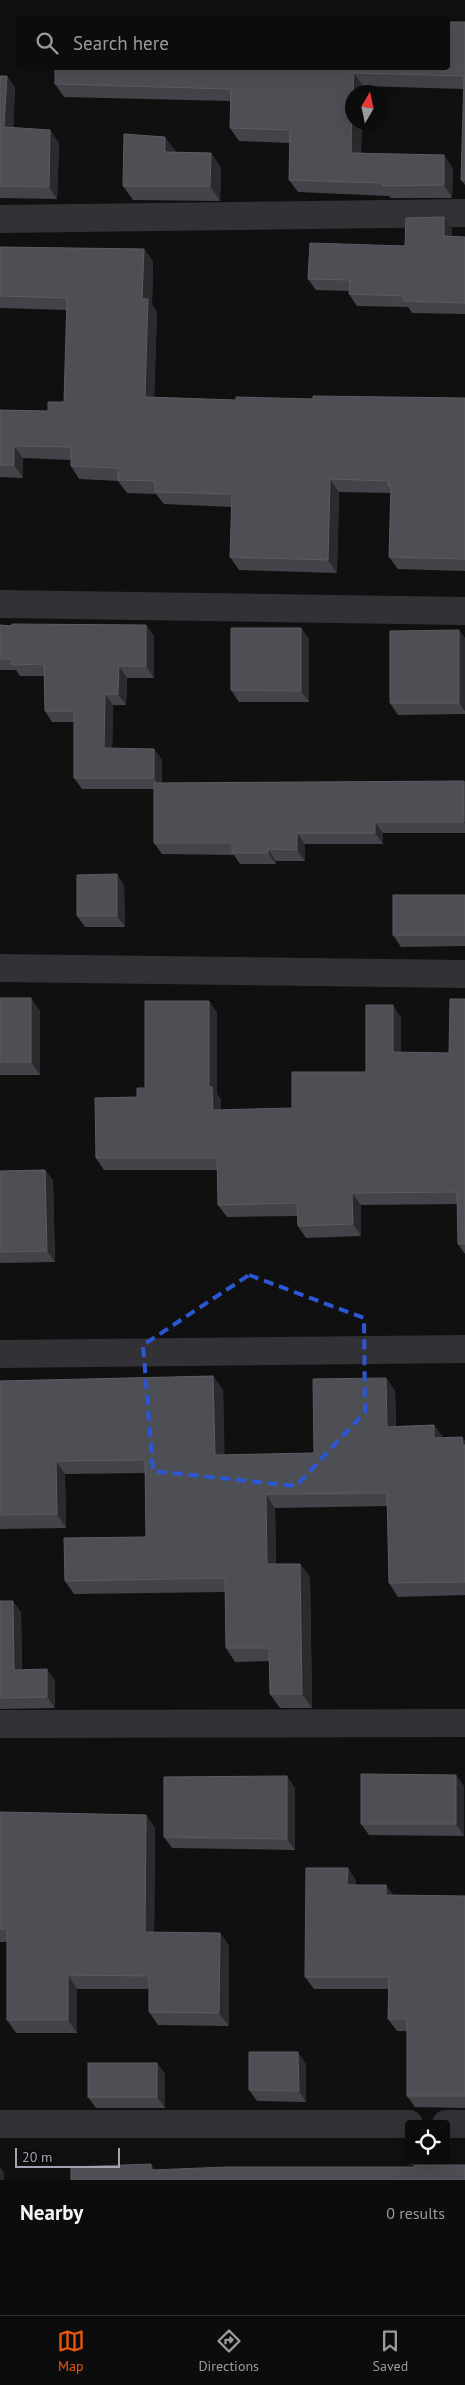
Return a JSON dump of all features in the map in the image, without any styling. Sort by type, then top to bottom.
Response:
[{"type":"street","points":[[0,219],[465,213]]},
{"type":"street","points":[[0,604],[465,611]]},
{"type":"street","points":[[0,968],[465,974]]},
{"type":"street","points":[[0,1354],[465,1349]]},
{"type":"street","points":[[0,1724],[465,1723]]},
{"type":"street","points":[[0,2124],[405,2124]]},
{"type":"street","points":[[450,2124],[465,2124]]},
{"type":"highlighted area","points":[[249,1275],[364,1318],[365,1412],[296,1486],[153,1471],[143,1345]]},
{"type":"building","points":[[450,22],[465,22],[465,180],[461,180],[464,76],[354,73],[353,85],[345,85],[345,130],[351,130],[351,153],[444,155],[444,185],[382,186],[382,183],[289,180],[290,130],[230,128],[231,89],[55,84],[55,70],[450,70]]},
{"type":"building","points":[[0,76],[7,76],[4,127],[50,130],[49,187],[0,186]]},
{"type":"building","points":[[124,134],[165,137],[165,152],[211,153],[210,186],[123,186]]},
{"type":"building","points":[[444,217],[444,236],[465,237],[465,303],[404,301],[404,296],[349,294],[350,280],[308,279],[310,243],[405,246],[406,218]]},
{"type":"building","points":[[0,247],[144,249],[142,299],[148,299],[145,397],[236,400],[236,397],[313,399],[313,396],[465,398],[465,559],[389,557],[391,486],[388,486],[389,481],[330,479],[328,560],[230,557],[232,494],[155,492],[155,481],[118,480],[118,468],[71,466],[71,447],[14,446],[14,465],[0,465],[0,410],[48,411],[48,402],[64,402],[67,298],[0,296]]},
{"type":"building","points":[[12,624],[146,625],[146,666],[119,666],[118,694],[105,694],[104,748],[154,749],[154,778],[74,778],[74,711],[45,711],[44,664],[12,665],[12,659],[0,659],[0,625],[12,626]]},
{"type":"building","points":[[231,628],[301,628],[301,691],[231,690]]},
{"type":"building","points":[[459,630],[459,703],[390,703],[390,631]]},
{"type":"building","points":[[464,781],[464,822],[375,822],[375,833],[297,833],[297,850],[268,849],[268,853],[232,853],[232,843],[154,843],[154,783]]},
{"type":"building","points":[[117,874],[117,916],[77,916],[77,875]]},
{"type":"building","points":[[393,895],[465,895],[465,935],[393,935]]},
{"type":"building","points":[[0,998],[31,998],[31,1062],[0,1062]]},
{"type":"building","points":[[450,999],[465,999],[465,1244],[458,1244],[457,1192],[352,1193],[353,1224],[298,1226],[297,1203],[218,1205],[217,1158],[96,1158],[95,1098],[137,1097],[137,1088],[145,1088],[145,1001],[209,1001],[209,1087],[212,1087],[213,1110],[292,1108],[292,1072],[366,1072],[366,1005],[393,1005],[393,1052],[449,1053]]},
{"type":"building","points":[[45,1170],[47,1251],[0,1252],[0,1171]]},
{"type":"building","points":[[213,1376],[215,1455],[314,1453],[313,1379],[386,1378],[387,1427],[434,1425],[434,1438],[462,1437],[463,1445],[465,1445],[465,1582],[389,1583],[387,1493],[266,1494],[267,1564],[300,1564],[302,1694],[270,1694],[269,1648],[226,1648],[225,1578],[65,1581],[64,1538],[146,1537],[145,1460],[56,1461],[57,1514],[0,1515],[0,1381]]},
{"type":"building","points":[[0,1601],[13,1601],[14,1670],[47,1669],[47,1697],[0,1698]]},
{"type":"building","points":[[361,1774],[456,1775],[456,1824],[361,1824]]},
{"type":"building","points":[[287,1776],[287,1839],[164,1837],[164,1777]]},
{"type":"building","points":[[0,1812],[146,1815],[145,1932],[220,1933],[219,2013],[149,2012],[149,1976],[68,1975],[68,2020],[7,2020],[7,1929],[0,1929]]},
{"type":"building","points":[[306,1868],[348,1868],[347,1885],[386,1885],[386,1895],[465,1896],[465,2096],[407,2096],[407,2019],[388,2019],[389,1977],[305,1977]]},
{"type":"building","points":[[249,2052],[298,2052],[299,2091],[249,2090]]},
{"type":"building","points":[[88,2063],[157,2063],[157,2097],[88,2097]]},
{"type":"building","points":[[151,2164],[151,2170],[227,2167],[414,2167],[414,2165],[465,2165],[465,2180],[71,2180],[71,2167]]}]
